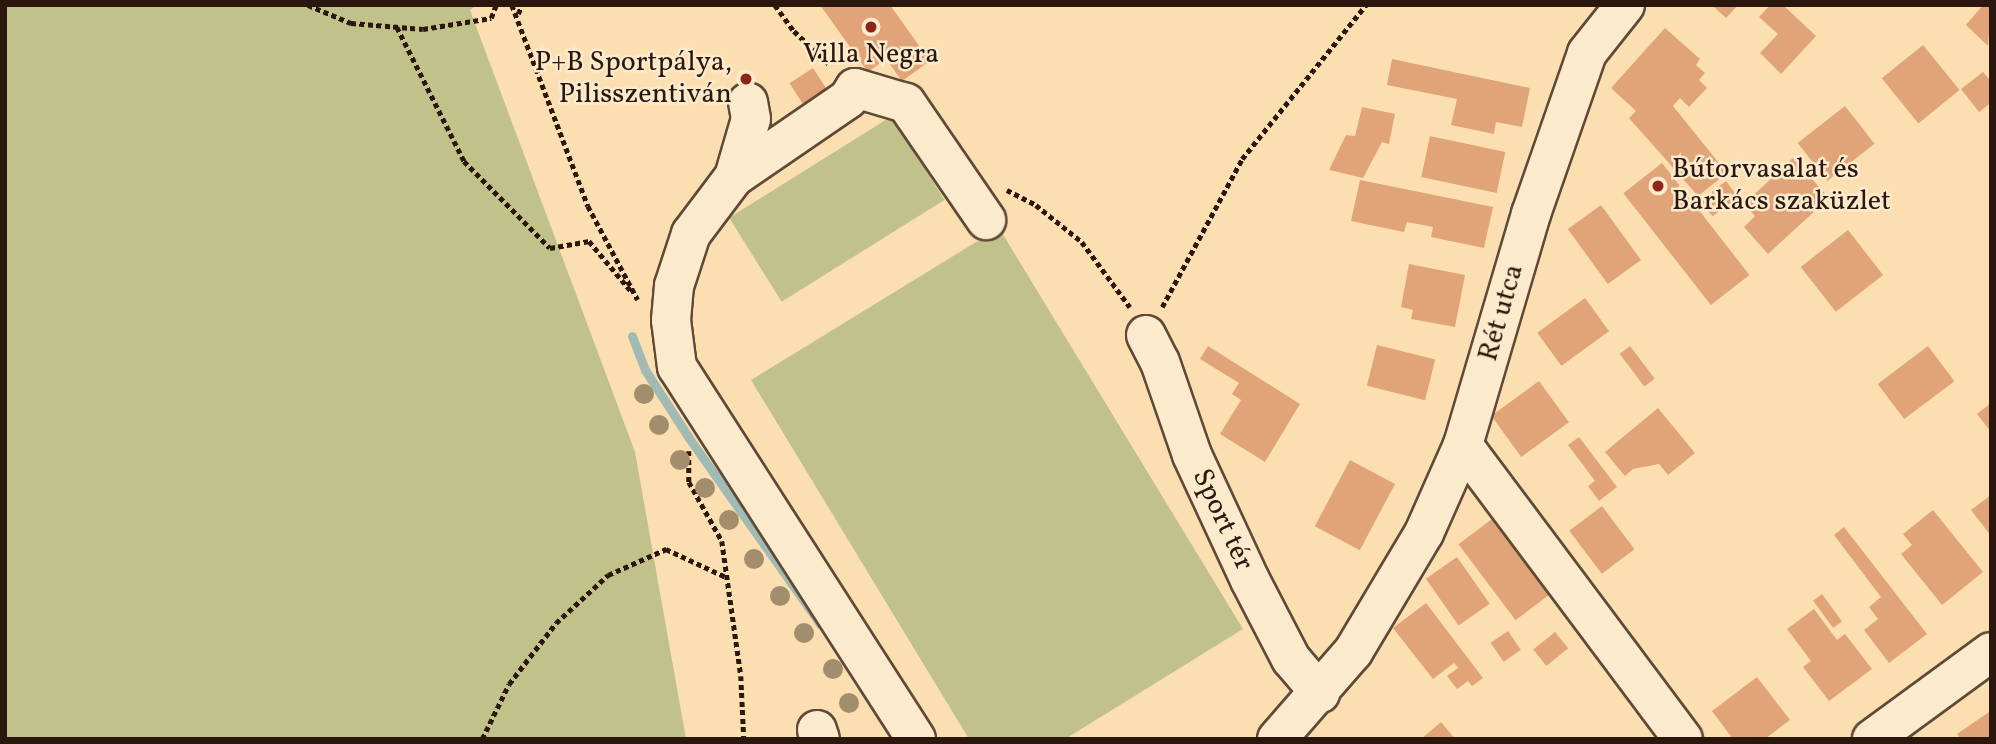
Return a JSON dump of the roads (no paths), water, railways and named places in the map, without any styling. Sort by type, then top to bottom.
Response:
[{"type":"street","name":"Rét utca","points":[[1320,693],[1375,621],[1424,533],[1463,445],[1531,214],[1587,53],[1625,5]]},
{"type":"street","points":[[916,739],[806,563],[711,424],[677,368],[671,320],[674,286],[691,234],[734,177],[848,99],[855,88],[906,103],[993,204]]},
{"type":"street","points":[[734,177],[751,119],[748,102]]},
{"type":"street","name":"Sport tér","points":[[1146,335],[1160,362],[1192,455],[1255,590],[1291,659],[1320,693]]},
{"type":"street","points":[[1463,445],[1683,739]]},
{"type":"street","points":[[1872,739],[1991,652]]},
{"type":"street","points":[[1277,739],[1320,693]]},
{"type":"waterway","points":[[632,336],[645,370],[689,438],[820,624]]},
{"type":"place","name":"Villa Negra","points":[[871,27]]},
{"type":"place","name":"P+B Sportpálya, Pilisszentiván","points":[[746,79]]},
{"type":"place","name":"Bútorvasalat és Barkács szaküzlet","points":[[1658,186]]}]
